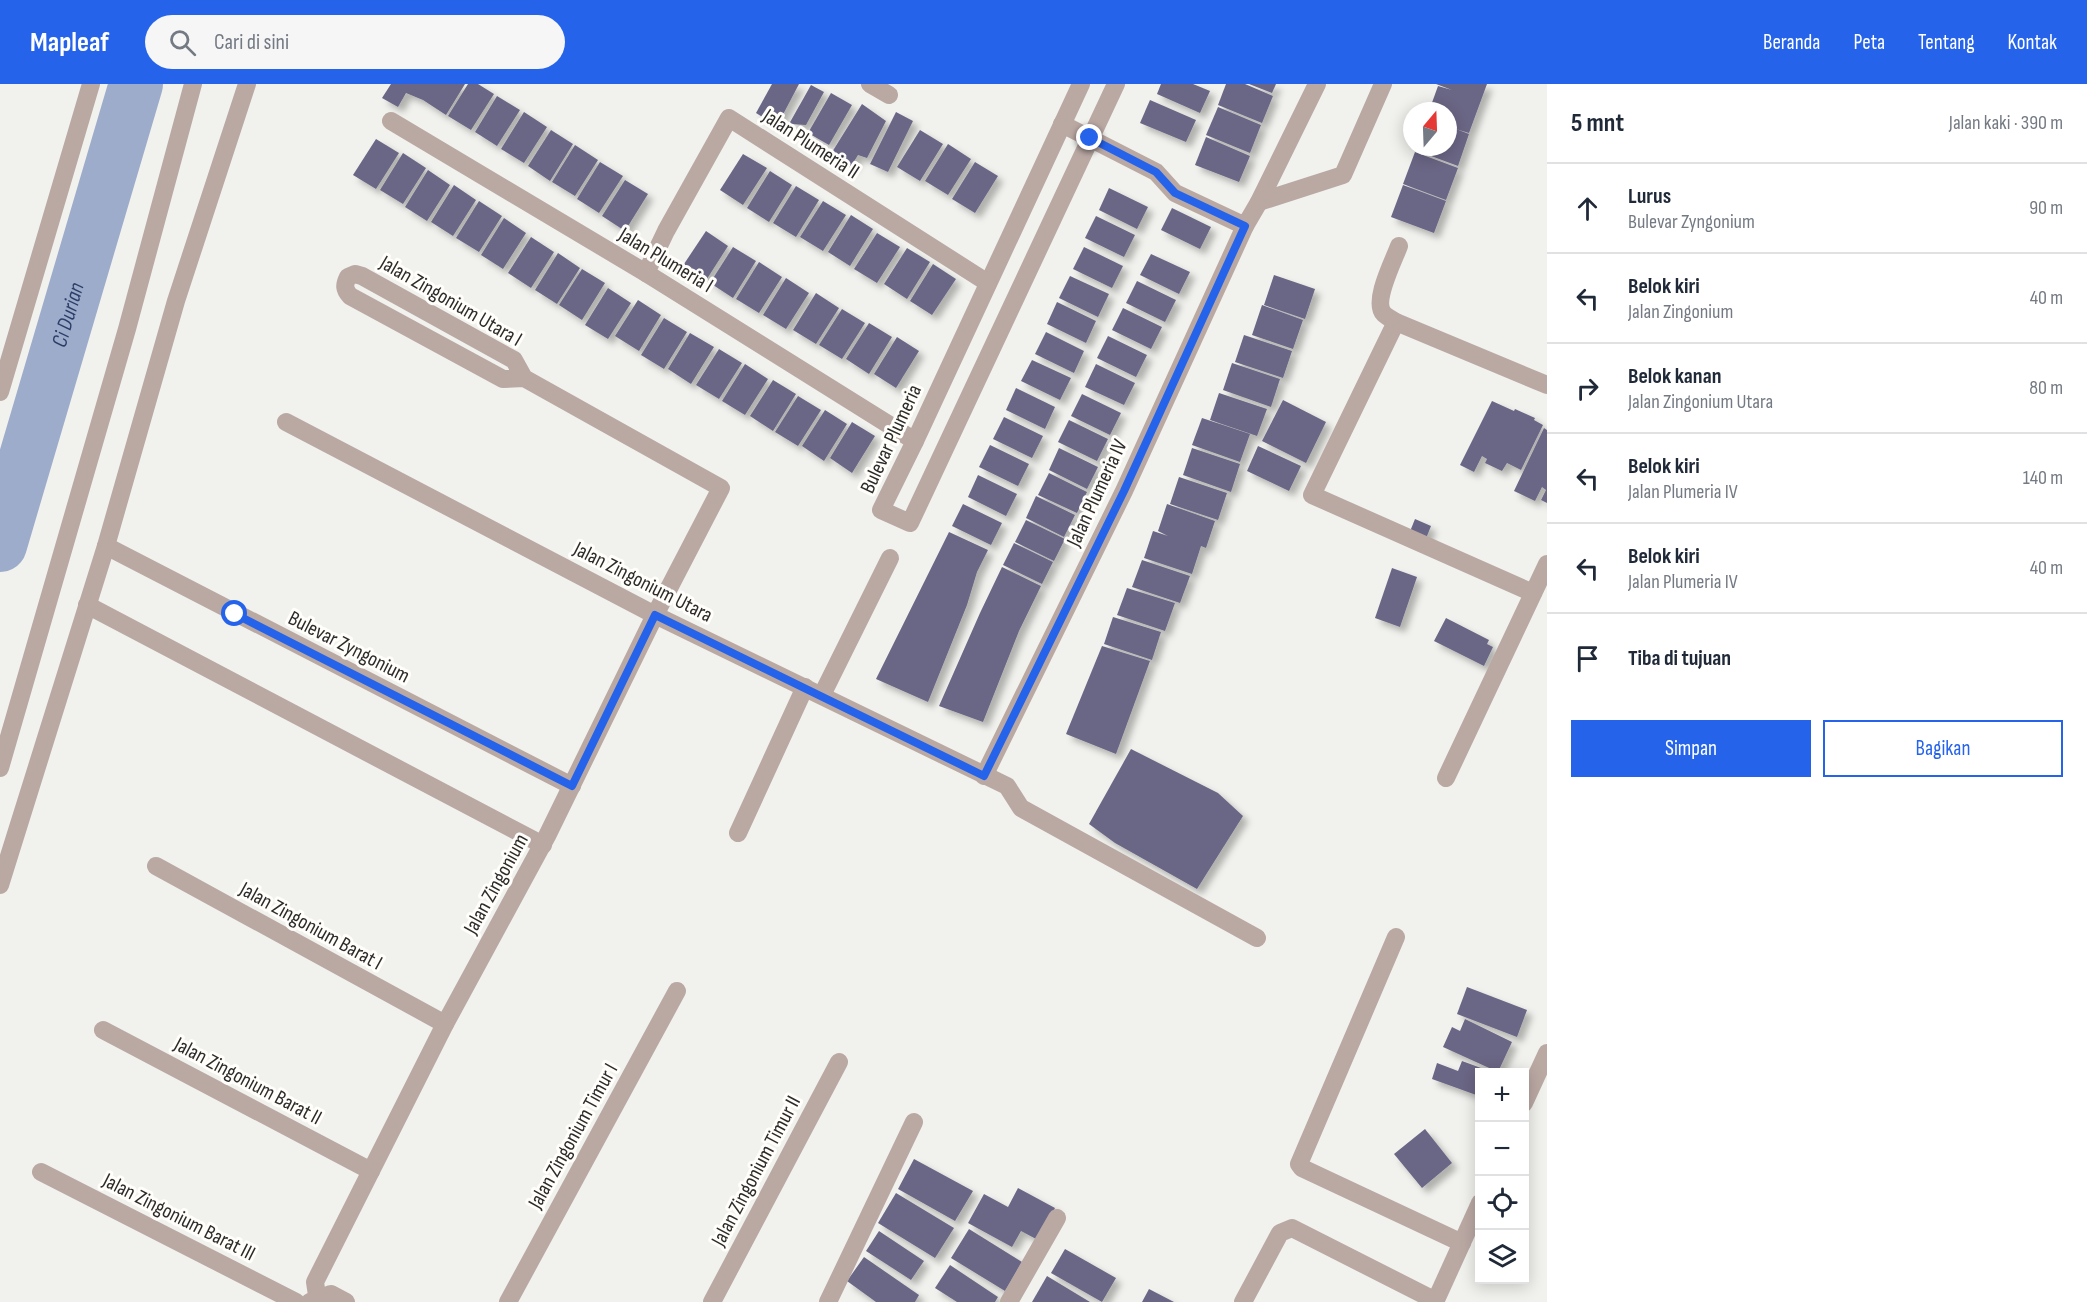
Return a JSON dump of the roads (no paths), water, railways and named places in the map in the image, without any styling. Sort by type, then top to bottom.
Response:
[{"type":"street","points":[[0,392],[91,84]]},
{"type":"street","points":[[0,768],[127,329],[194,84]]},
{"type":"street","points":[[0,885],[106,546],[176,300],[247,84]]},
{"type":"street","points":[[870,84],[889,95]]},
{"type":"street","name":"Bulevar Plumeria","points":[[1081,84],[881,510],[910,523],[1116,84]]},
{"type":"street","name":"Jalan Plumeria IV","points":[[984,776],[1124,491],[1245,226],[1317,84]]},
{"type":"street","points":[[1259,202],[1343,175],[1383,84]]},
{"type":"street","name":"Jalan Plumeria II","points":[[646,273],[666,231],[729,118],[987,283]]},
{"type":"street","name":"Jalan Plumeria I","points":[[390,121],[646,273],[915,441]]},
{"type":"street","points":[[1062,124],[1156,172],[1175,193],[1245,226]]},
{"type":"street","points":[[1399,246],[1382,290],[1379,304],[1383,314],[1396,322],[1547,385]]},
{"type":"street","name":"Jalan Zingonium Utara I","points":[[524,378],[502,379],[351,296],[346,291],[345,284],[348,277],[355,274],[362,276],[514,360],[524,378],[720,488]]},
{"type":"street","points":[[1396,322],[1312,495],[1533,593]]},
{"type":"street","name":"Jalan Zingonium Utara","points":[[286,422],[655,615],[1007,786],[1021,808],[1257,938]]},
{"type":"street","name":"Jalan Zingonium","points":[[315,1301],[315,1282],[445,1024],[545,841],[655,615],[720,488]]},
{"type":"street","name":"Bulevar Zyngonium","points":[[106,546],[572,786]]},
{"type":"street","points":[[738,833],[814,691],[890,558]]},
{"type":"street","points":[[1446,778],[1547,564]]},
{"type":"street","points":[[87,605],[545,841]]},
{"type":"street","name":"Jalan Zingonium Barat I","points":[[156,867],[445,1024]]},
{"type":"street","points":[[1396,937],[1299,1164],[1302,1168],[1462,1243]]},
{"type":"street","name":"Jalan Zingonium Timur I","points":[[508,1302],[677,991]]},
{"type":"street","name":"Jalan Zingonium Barat II","points":[[103,1030],[371,1171]]},
{"type":"street","points":[[1529,1092],[1547,1053]]},
{"type":"street","name":"Jalan Zingonium Timur II","points":[[712,1302],[839,1062]]},
{"type":"street","points":[[828,1302],[914,1122]]},
{"type":"street","name":"Jalan Zingonium Barat III","points":[[41,1172],[296,1302]]},
{"type":"street","points":[[1243,1302],[1280,1233],[1292,1227],[1435,1302],[1475,1212]]},
{"type":"street","points":[[1010,1302],[1057,1218]]},
{"type":"street","points":[[315,1301],[331,1294],[346,1302]]},
{"type":"waterway","name":"Ci Durian","points":[[0,545],[136,84]]}]
